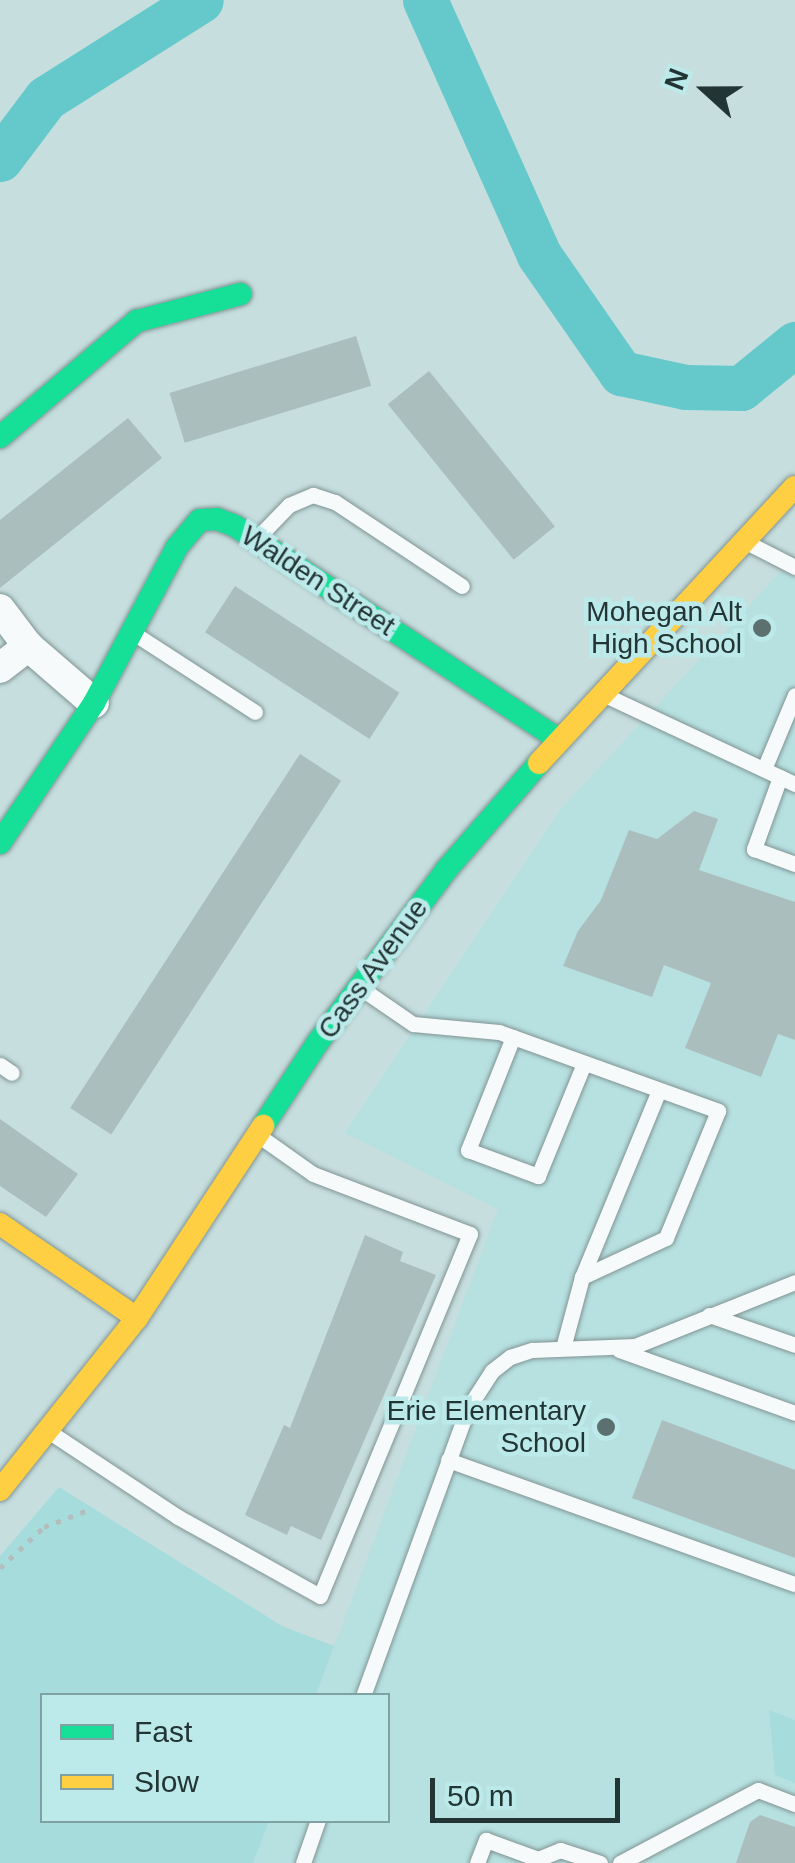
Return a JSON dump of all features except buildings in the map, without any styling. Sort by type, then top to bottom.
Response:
[{"type":"main road","points":[[0,438],[137,321],[241,294]]},
{"type":"main road","name":"Cass Avenue","points":[[0,1490],[137,1318],[358,987],[447,869],[559,740],[795,487]]},
{"type":"main road","name":"Walden Street","points":[[0,842],[94,703],[186,532],[200,520],[217,518],[256,539],[559,740]]},
{"type":"main road","points":[[0,1224],[137,1318]]},
{"type":"street","points":[[0,609],[28,646],[94,703]]},
{"type":"street","points":[[0,668],[28,646]]},
{"type":"lane","points":[[256,539],[289,505],[313,495],[335,502],[462,586]]},
{"type":"lane","points":[[745,542],[795,567]]},
{"type":"lane","points":[[132,632],[254,712]]},
{"type":"lane","points":[[604,694],[788,780],[754,848],[795,864]]},
{"type":"lane","points":[[764,769],[795,695]]},
{"type":"lane","points":[[358,987],[413,1024],[499,1032],[718,1111],[666,1238],[582,1277]]},
{"type":"lane","points":[[513,1037],[468,1150],[538,1176],[584,1062]]},
{"type":"lane","points":[[564,1348],[582,1277],[659,1090]]},
{"type":"lane","points":[[47,1431],[178,1517],[320,1596],[470,1234],[313,1174],[257,1135]]},
{"type":"lane","points":[[364,1693],[468,1408],[492,1371],[521,1353],[636,1346],[795,1282]]},
{"type":"lane","points":[[709,1315],[795,1345]]},
{"type":"lane","points":[[610,1346],[795,1413]]},
{"type":"lane","points":[[448,1460],[795,1584]]},
{"type":"lane","points":[[620,1863],[758,1790],[795,1804]]},
{"type":"lane","points":[[303,1863],[317,1823]]},
{"type":"lane","points":[[477,1863],[486,1840],[538,1860],[560,1850],[600,1863]]},
{"type":"path","points":[[0,1568],[44,1527],[88,1510]]},
{"type":"shaded area","name":"Erie Elementary School","points":[[795,556],[795,1863],[253,1863],[268,1823],[390,1823],[390,1693],[317,1693],[498,1209],[345,1133],[561,809]]},
{"type":"shaded area","points":[[59,1487],[282,1626],[334,1646],[317,1693],[40,1693],[40,1823],[268,1823],[253,1863],[0,1863],[0,1556]]},
{"type":"shaded area","points":[[769,1710],[795,1720],[795,1783],[775,1775]]},
{"type":"waterway","points":[[0,159],[46,98],[201,0]]},
{"type":"waterway","points":[[425,0],[539,255],[621,373],[686,387],[741,388],[795,344]]},
{"type":"traffic: fast","points":[[0,437],[137,321],[241,294]]},
{"type":"traffic: fast","points":[[0,843],[94,703],[177,547],[200,520],[217,519],[235,526],[559,740]]},
{"type":"traffic: fast","points":[[263,1126],[318,1042],[447,869],[539,763]]},
{"type":"traffic: slow","points":[[539,763],[795,487]]},
{"type":"traffic: slow","points":[[0,1490],[137,1318],[263,1126]]},
{"type":"traffic: slow","points":[[0,1224],[137,1318]]},
{"type":"place","name":"Mohegan Alt High School","points":[[762,628]]},
{"type":"place","name":"Erie Elementary School","points":[[606,1427]]}]
